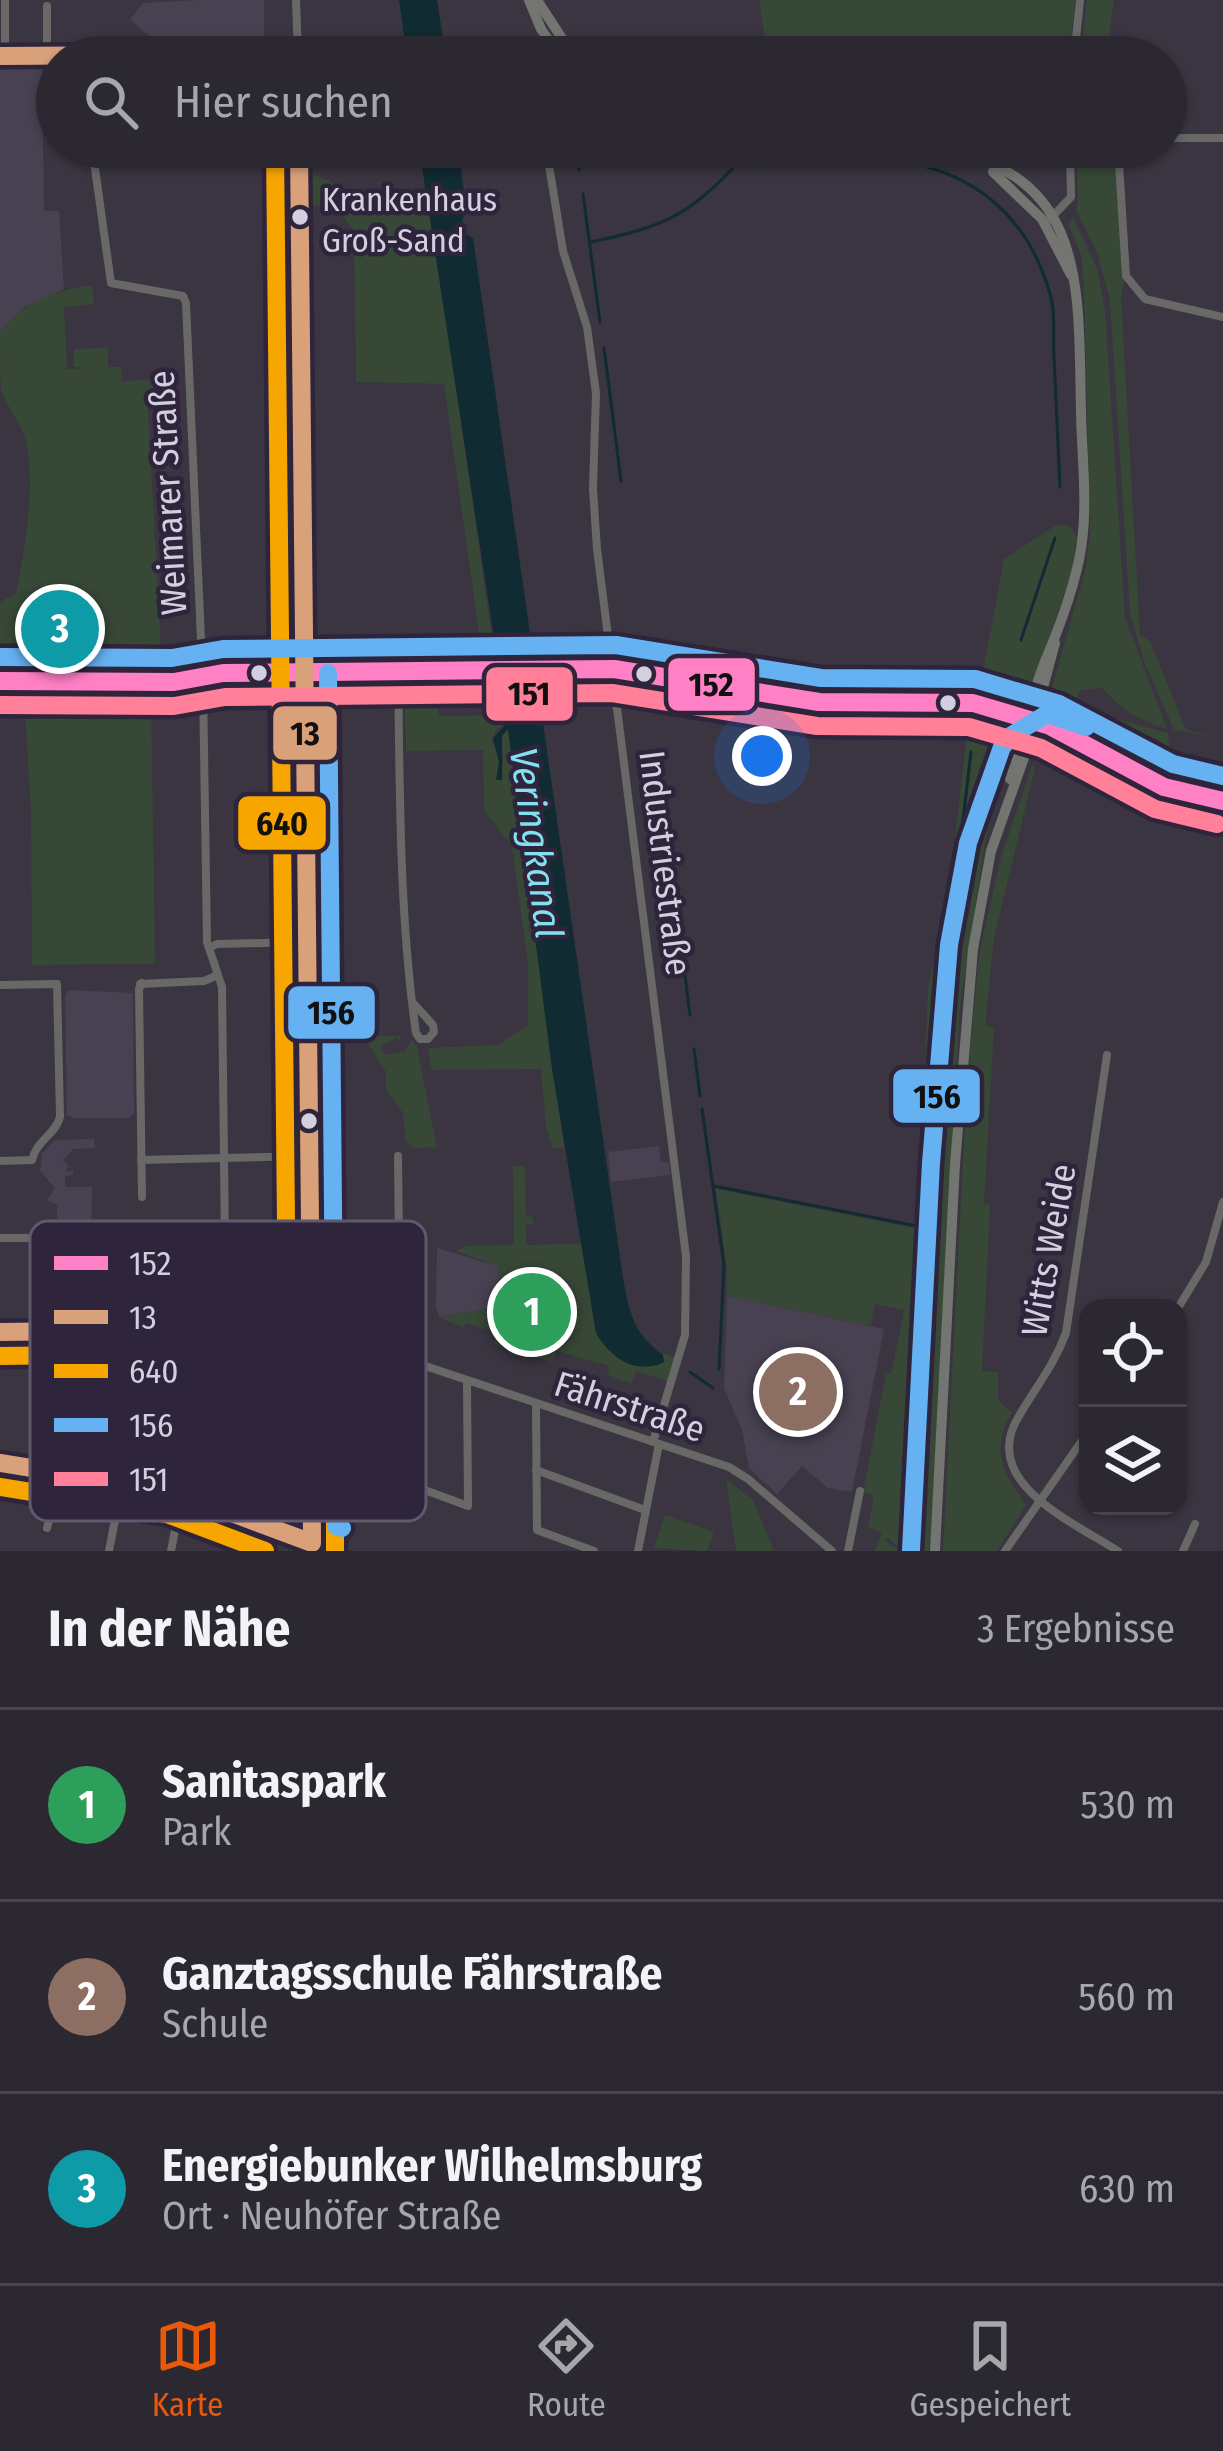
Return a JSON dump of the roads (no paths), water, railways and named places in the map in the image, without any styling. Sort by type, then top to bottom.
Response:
[{"type":"main road","points":[[533,0],[552,36]]},
{"type":"main road","points":[[993,168],[1015,177],[1072,258],[1083,531],[1075,579],[1046,660],[1004,812]]},
{"type":"main road","points":[[0,680],[614,669],[798,700],[974,703],[1164,787]]},
{"type":"main road","points":[[1030,724],[1050,738],[1164,787],[1223,801]]},
{"type":"main road","points":[[935,1551],[973,949],[991,851],[1025,755],[1030,724]]},
{"type":"main road","points":[[1025,755],[1050,738]]},
{"type":"street","points":[[5,0],[2,56],[36,55]]},
{"type":"street","points":[[296,0],[297,36]]},
{"type":"street","points":[[1076,36],[1080,0]]},
{"type":"street","points":[[47,5],[47,36]]},
{"type":"street","points":[[1187,138],[1223,138]]},
{"type":"street","name":"Weimarer Straße","points":[[95,168],[111,284],[183,296],[186,303],[209,948],[222,987],[224,1221]]},
{"type":"street","points":[[299,168],[310,1221]]},
{"type":"street","name":"Industriestraße","points":[[549,168],[563,251],[587,327],[596,393],[593,489],[684,1232],[685,1335],[656,1443],[638,1551]]},
{"type":"street","points":[[1048,220],[1071,197],[1070,168]]},
{"type":"street","points":[[1119,168],[1126,276],[1145,299],[1223,317]]},
{"type":"street","points":[[398,671],[402,863],[414,1004]]},
{"type":"street","points":[[209,948],[306,942]]},
{"type":"street","points":[[142,1197],[139,989],[141,984],[204,981],[218,975]]},
{"type":"street","points":[[0,985],[57,984],[59,1121],[40,1141],[32,1160],[0,1162]]},
{"type":"street","name":"Witts Weide","points":[[1041,1501],[1015,1476],[1007,1450],[1018,1417],[1053,1366],[1066,1333],[1107,1055]]},
{"type":"street","points":[[141,1160],[309,1156]]},
{"type":"street","points":[[398,1156],[399,1221]]},
{"type":"street","points":[[1183,1299],[1206,1262],[1223,1202]]},
{"type":"street","points":[[0,1238],[30,1238]]},
{"type":"street","points":[[0,1332],[30,1332]]},
{"type":"street","name":"Fährstraße","points":[[426,1368],[729,1467],[832,1551]]},
{"type":"street","points":[[426,1489],[469,1506],[467,1382]]},
{"type":"street","points":[[536,1405],[537,1530],[594,1551]]},
{"type":"street","points":[[1005,1551],[1079,1445]]},
{"type":"street","points":[[0,1463],[30,1468]]},
{"type":"street","points":[[536,1470],[645,1510]]},
{"type":"street","points":[[848,1551],[860,1490]]},
{"type":"street","points":[[1041,1501],[1118,1551]]},
{"type":"street","points":[[47,1528],[49,1521]]},
{"type":"street","points":[[109,1551],[115,1521]]},
{"type":"street","points":[[171,1551],[177,1521]]},
{"type":"street","points":[[249,1521],[334,1551]]},
{"type":"street","points":[[1183,1551],[1195,1524]]},
{"type":"water","points":[[399,0],[437,0],[443,36],[404,36]]},
{"type":"water","name":"Veringkanal","points":[[422,168],[461,168],[466,206],[460,231],[473,238],[623,1278],[634,1322],[663,1355],[664,1362],[653,1366],[624,1362],[596,1333],[552,1069],[508,729],[502,736],[502,780],[496,780],[499,762],[493,738],[507,723]]},
{"type":"waterway","points":[[590,242],[673,217],[706,195],[732,168]]},
{"type":"waterway","points":[[929,168],[975,188],[1003,211],[1028,242],[1045,279],[1052,302],[1060,487]]},
{"type":"waterway","points":[[583,194],[600,322]]},
{"type":"waterway","points":[[604,348],[621,481]]},
{"type":"waterway","points":[[1021,640],[1055,538]]},
{"type":"waterway","points":[[914,1456],[932,1013],[952,914],[971,752]]},
{"type":"waterway","points":[[1046,758],[1053,757],[1158,808]]},
{"type":"waterway","points":[[683,959],[690,1015]]},
{"type":"waterway","points":[[296,995],[297,1078]]},
{"type":"waterway","points":[[694,1049],[700,1096]]},
{"type":"waterway","points":[[702,1109],[724,1265],[719,1369]]},
{"type":"waterway","points":[[714,1186],[922,1227]]},
{"type":"waterway","points":[[690,1372],[713,1388]]},
{"type":"place","name":"Krankenhaus Groß-Sand","points":[[300,217]]},
{"type":"place","name":"Energiebunker Wilhelmsburg","points":[[60,629]]},
{"type":"place","name":"Sanitaspark","points":[[532,1312]]},
{"type":"place","name":"Ganztagsschule Fährstraße","points":[[798,1392]]}]
